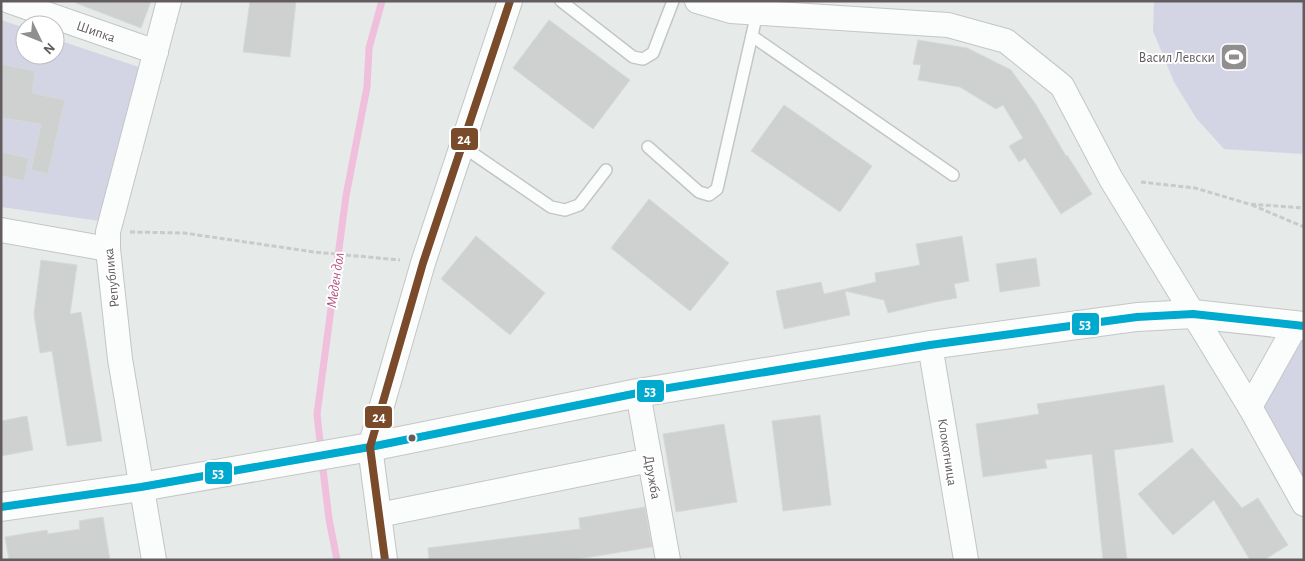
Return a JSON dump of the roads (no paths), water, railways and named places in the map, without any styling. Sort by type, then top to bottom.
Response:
[{"type":"main road","points":[[1,507],[141,487],[360,448],[638,393],[930,345],[1136,317],[1194,314],[1300,326]]},
{"type":"street","name":"Шипка","points":[[9,1],[156,52]]},
{"type":"street","name":"Република","points":[[154,560],[120,359],[108,241],[169,1]]},
{"type":"street","points":[[386,560],[379,514],[360,448],[510,1]]},
{"type":"street","points":[[698,1],[731,11],[948,25],[1006,41],[1062,86],[1111,179],[1250,407],[1304,504]]},
{"type":"street","points":[[1,230],[108,241]]},
{"type":"street","points":[[1250,407],[1300,326]]},
{"type":"street","name":"Клокотница","points":[[930,345],[966,560]]},
{"type":"street","name":"Дружба","points":[[638,393],[668,560]]},
{"type":"street","points":[[379,514],[650,460]]},
{"type":"lane","points":[[561,1],[633,57],[643,60],[653,53],[673,1]]},
{"type":"lane","points":[[648,147],[699,192],[709,195],[717,189],[757,13]]},
{"type":"lane","points":[[752,36],[952,175]]},
{"type":"lane","points":[[462,146],[552,208],[565,210],[579,205],[606,170]]},
{"type":"waterway","name":"Меден дол","points":[[321,451],[317,414],[346,196],[367,87],[369,48],[382,1]]},
{"type":"waterway","name":"Меден дол","points":[[322,461],[329,519],[337,560]]},
{"type":"place","name":"Васил Левски","points":[[1234,57]]}]
